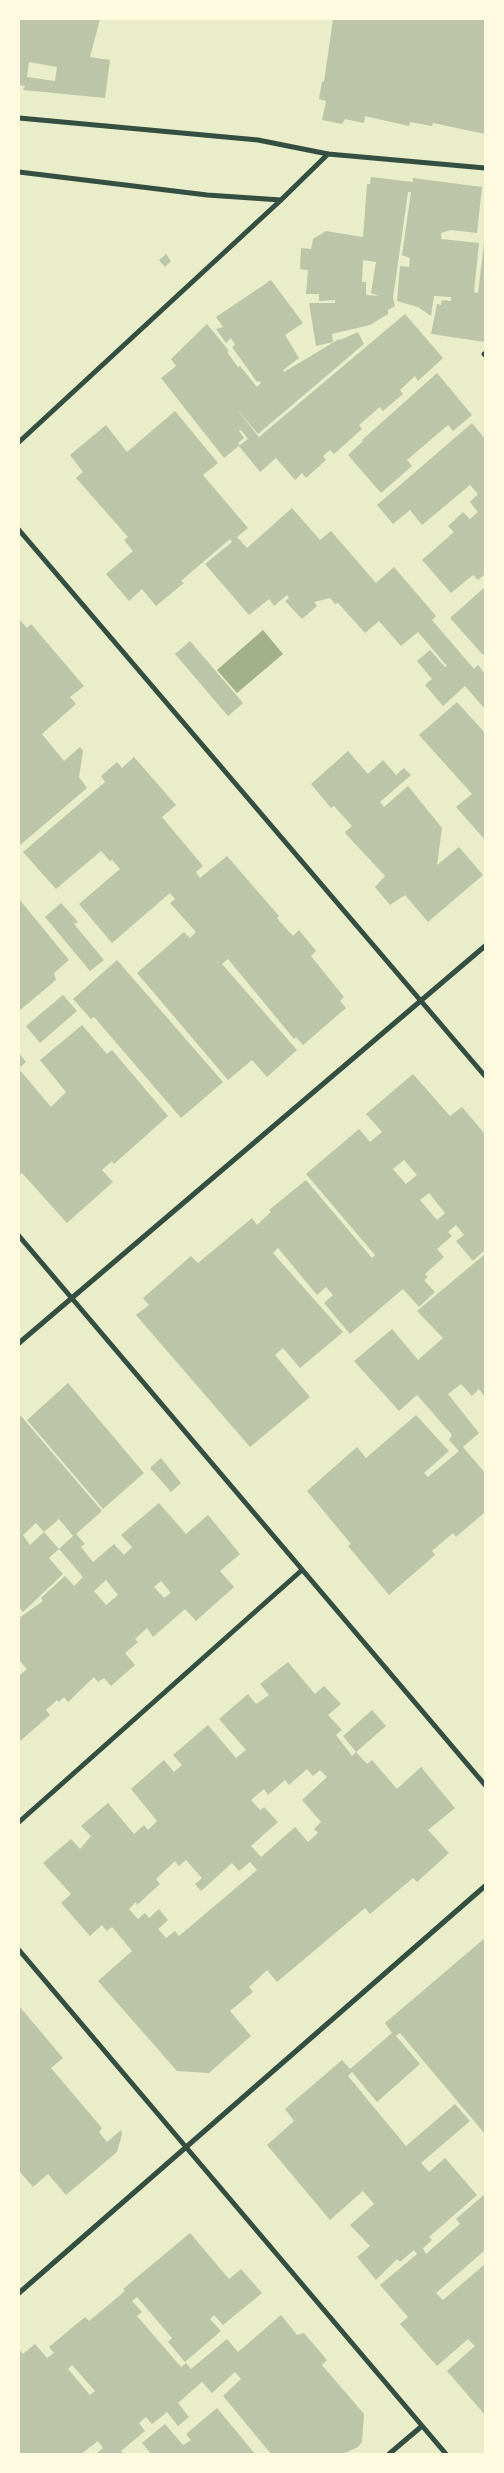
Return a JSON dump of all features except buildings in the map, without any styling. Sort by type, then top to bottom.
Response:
[{"type":"street","points":[[19,118],[258,140],[328,154],[485,168]]},
{"type":"street","points":[[19,442],[281,200],[328,154]]},
{"type":"street","points":[[19,172],[207,195],[281,200]]},
{"type":"street","points":[[19,530],[485,1076]]},
{"type":"street","points":[[19,1343],[485,946]]},
{"type":"street","points":[[19,1236],[485,1786]]},
{"type":"street","points":[[19,1822],[302,1570]]},
{"type":"street","points":[[19,2293],[485,1886]]},
{"type":"street","points":[[19,1950],[446,2454]]},
{"type":"street","points":[[389,2454],[422,2426]]},
{"type":"shaded area","points":[[263,630],[283,654],[237,693],[217,670]]}]
